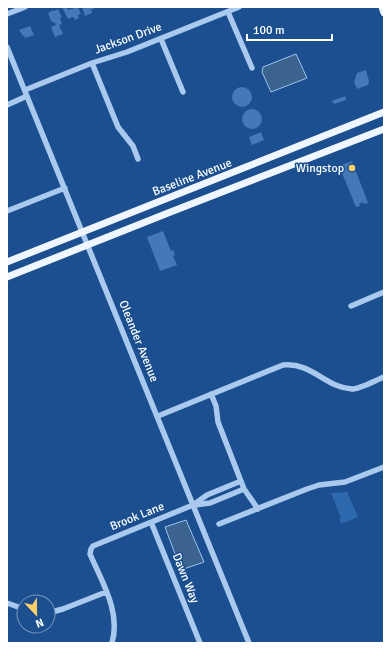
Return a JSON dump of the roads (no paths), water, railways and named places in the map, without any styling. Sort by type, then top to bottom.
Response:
[{"type":"main road","points":[[382,7],[384,13]]},
{"type":"main road","name":"Baseline Avenue","points":[[7,262],[384,112]]},
{"type":"main road","name":"Baseline Avenue","points":[[7,277],[88,244],[384,130]]},
{"type":"street","points":[[7,14],[25,7]]},
{"type":"street","name":"Jackson Drive","points":[[25,90],[92,63],[161,39],[239,7]]},
{"type":"street","points":[[228,12],[252,68]]},
{"type":"street","points":[[161,39],[183,92]]},
{"type":"street","name":"Oleander Avenue","points":[[7,47],[249,643]]},
{"type":"street","points":[[92,63],[118,127],[133,146],[138,159]]},
{"type":"street","points":[[7,105],[27,96]]},
{"type":"street","points":[[7,211],[65,188]]},
{"type":"street","points":[[351,306],[384,292]]},
{"type":"street","points":[[158,416],[283,365],[291,364],[307,369],[341,387],[354,389],[384,377]]},
{"type":"street","points":[[211,394],[216,406],[218,422],[244,489],[258,509]]},
{"type":"street","points":[[219,524],[307,489],[319,485],[345,482],[384,467]]},
{"type":"street","points":[[193,505],[217,491],[241,481]]},
{"type":"street","points":[[193,505],[210,503],[244,489]]},
{"type":"street","points":[[217,491],[220,499]]},
{"type":"street","name":"Brook Lane","points":[[106,592],[90,554],[90,549],[93,546],[193,505]]},
{"type":"street","name":"Dawn Way","points":[[151,522],[200,643]]},
{"type":"street","points":[[56,611],[106,592],[113,610],[114,628],[112,643]]},
{"type":"place","name":"Wingstop","points":[[352,168]]}]
